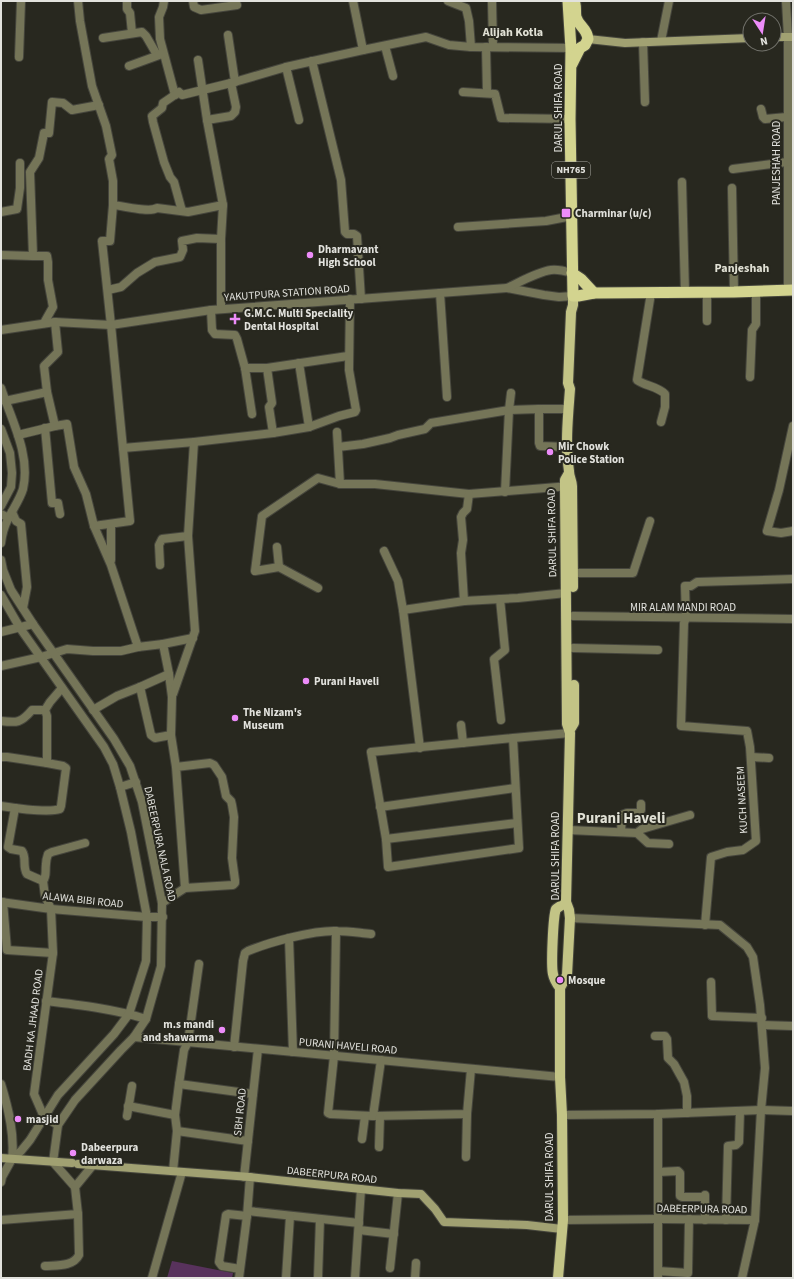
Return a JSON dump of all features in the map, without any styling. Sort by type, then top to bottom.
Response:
[{"type":"highway","name":"DARUL SHIFA ROAD","points":[[568,1],[576,48],[570,68],[573,300]]},
{"type":"highway","points":[[575,1],[576,17],[587,32],[588,40]]},
{"type":"highway","name":"NH765","points":[[576,48],[585,45],[588,40]]},
{"type":"highway","points":[[572,273],[581,279],[594,292]]},
{"type":"highway","points":[[573,300],[578,296],[594,292],[651,293],[790,290]]},
{"type":"main road","points":[[588,40],[625,43],[742,38]]},
{"type":"main road","name":"DARUL SHIFA ROAD","points":[[558,1278],[563,1220],[560,988],[567,975],[570,918],[566,902],[570,732],[567,724],[566,593],[569,386],[575,383],[577,312],[573,300]]},
{"type":"main road","points":[[568,481],[573,574],[575,711],[574,723],[570,732]]},
{"type":"main road","points":[[560,988],[556,983],[553,973],[554,920],[556,909],[566,902]]},
{"type":"main road","name":"DABEERPURA ROAD","points":[[1,1158],[247,1177],[398,1193],[421,1194],[435,1209],[444,1222],[527,1225],[562,1229],[563,1220]]},
{"type":"street","points":[[18,57],[21,1]]},
{"type":"street","points":[[78,1],[80,21],[92,86],[106,126],[112,155],[110,159],[113,181],[113,205],[110,241],[102,241],[130,522],[94,526]]},
{"type":"street","points":[[127,1],[132,33]]},
{"type":"street","points":[[160,54],[159,17],[164,7],[164,1]]},
{"type":"street","points":[[193,1],[194,6],[200,10],[237,5]]},
{"type":"street","points":[[353,1],[363,50]]},
{"type":"street","points":[[448,1],[466,8],[469,21],[471,47]]},
{"type":"street","points":[[487,93],[492,1]]},
{"type":"street","points":[[661,41],[669,1]]},
{"type":"street","name":"PANJESHAH ROAD","points":[[786,1],[790,37],[787,117],[790,290]]},
{"type":"street","points":[[103,38],[139,32],[144,33],[160,54],[175,95]]},
{"type":"street","points":[[207,120],[231,116],[235,112],[236,107],[228,35]]},
{"type":"street","points":[[182,212],[174,182],[170,177],[164,162],[152,116],[162,108],[163,103],[179,92],[182,94],[202,90],[286,67],[426,37],[449,45],[471,47],[576,48]]},
{"type":"street","points":[[643,42],[646,102]]},
{"type":"street","points":[[385,46],[393,76]]},
{"type":"street","points":[[129,66],[160,54]]},
{"type":"street","points":[[198,60],[207,120],[223,205],[221,239],[221,309]]},
{"type":"street","points":[[312,61],[341,180],[345,232],[347,234],[354,234],[357,236],[361,298]]},
{"type":"street","points":[[286,67],[298,120]]},
{"type":"street","points":[[463,92],[496,94],[501,118],[570,119]]},
{"type":"street","points":[[33,256],[30,172],[39,158],[44,133],[49,133],[52,102],[63,103],[72,110],[99,105]]},
{"type":"street","points":[[761,109],[765,119],[787,117]]},
{"type":"street","points":[[733,169],[787,162]]},
{"type":"street","points":[[17,209],[20,188],[20,163]]},
{"type":"street","points":[[682,182],[685,292]]},
{"type":"street","points":[[732,188],[734,292]]},
{"type":"street","points":[[113,205],[154,210],[157,208],[182,212],[223,205]]},
{"type":"street","points":[[1,212],[17,209],[31,209]]},
{"type":"street","points":[[458,227],[546,221],[572,216]]},
{"type":"street","points":[[108,290],[121,287],[137,273],[155,262],[180,257],[183,250],[182,241],[197,238],[221,239]]},
{"type":"street","points":[[1,255],[47,256],[48,280],[53,307],[44,324]]},
{"type":"street","name":"YAKUTPURA STATION ROAD","points":[[1,330],[55,322],[111,325],[210,310],[507,288],[541,272],[561,270],[572,273]]},
{"type":"street","points":[[507,288],[573,300]]},
{"type":"street","points":[[750,377],[752,330],[756,324],[756,291]]},
{"type":"street","points":[[707,292],[707,321]]},
{"type":"street","points":[[440,293],[447,397]]},
{"type":"street","points":[[651,293],[637,380],[665,394],[665,407],[661,422]]},
{"type":"street","points":[[123,448],[273,433],[309,427],[355,412],[356,410],[350,380],[348,356],[350,299]]},
{"type":"street","points":[[210,310],[213,332],[215,334],[234,335],[237,339],[245,368],[252,414]]},
{"type":"street","points":[[55,322],[58,352],[44,366],[47,392],[55,426]]},
{"type":"street","points":[[245,368],[267,368],[348,356]]},
{"type":"street","points":[[299,363],[309,427]]},
{"type":"street","points":[[267,368],[272,403],[269,407],[273,433]]},
{"type":"street","points":[[1,388],[18,435],[25,470],[23,489],[7,515],[1,543]]},
{"type":"street","points":[[5,401],[47,392]]},
{"type":"street","points":[[505,492],[510,393]]},
{"type":"street","points":[[338,447],[363,444],[425,429],[431,423],[508,410],[569,408]]},
{"type":"street","points":[[540,409],[540,446],[568,447]]},
{"type":"street","points":[[18,435],[67,424],[74,467],[86,494],[94,526],[111,565],[138,648]]},
{"type":"street","points":[[793,426],[790,453],[767,531],[781,533],[793,531]]},
{"type":"street","points":[[45,428],[52,503],[58,503],[60,514]]},
{"type":"street","points":[[1,429],[10,453],[12,473],[11,487],[1,506]]},
{"type":"street","points":[[337,432],[340,484]]},
{"type":"street","points":[[172,697],[195,631],[188,536],[194,442]]},
{"type":"street","points":[[10,453],[22,451]]},
{"type":"street","points":[[318,588],[279,567],[255,571],[262,516],[318,478],[340,484],[375,484],[470,494],[505,492],[568,481]]},
{"type":"street","points":[[464,601],[461,554],[463,540],[461,517],[463,512],[467,509],[470,494]]},
{"type":"street","points":[[7,515],[21,524],[27,588],[23,608]]},
{"type":"street","points":[[573,574],[633,573],[650,520]]},
{"type":"street","points":[[111,524],[111,565]]},
{"type":"street","points":[[160,565],[158,545],[162,539],[188,536]]},
{"type":"street","points":[[277,547],[279,567]]},
{"type":"street","points":[[384,551],[398,581],[420,748]]},
{"type":"street","name":"DABEERPURA NALA ROAD","points":[[1,560],[3,570],[11,590],[72,681],[114,739],[130,766],[142,802],[162,903],[161,966],[146,1019],[134,1037],[75,1100],[58,1125],[53,1162]]},
{"type":"street","points":[[686,618],[685,586],[691,586],[697,582],[793,579]]},
{"type":"street","points":[[403,610],[464,601],[566,593]]},
{"type":"street","points":[[1,595],[20,628],[104,747],[113,764],[131,832],[147,917],[146,961],[129,1014],[114,1034],[58,1095],[30,1140],[12,1159],[1,1179]]},
{"type":"street","points":[[500,599],[506,650],[494,660],[501,720]]},
{"type":"street","name":"MIR ALAM MANDI ROAD","points":[[573,616],[793,619]]},
{"type":"street","name":"KUCH NASEEM","points":[[686,618],[684,623],[681,726],[748,731],[751,757],[756,841],[742,850],[727,852],[711,857],[706,925]]},
{"type":"street","points":[[1,632],[33,624]]},
{"type":"street","points":[[1,666],[68,649],[121,651],[192,638]]},
{"type":"street","points":[[163,644],[172,697],[171,735],[176,767],[185,888]]},
{"type":"street","points":[[573,648],[658,650]]},
{"type":"street","points":[[93,710],[117,696],[169,674]]},
{"type":"street","points":[[140,687],[152,735],[156,738],[171,735]]},
{"type":"street","points":[[45,710],[62,688]]},
{"type":"street","points":[[1,721],[15,723],[20,722],[32,710],[45,710]]},
{"type":"street","points":[[45,710],[47,716],[47,763]]},
{"type":"street","points":[[461,725],[463,743]]},
{"type":"street","points":[[513,738],[519,848],[388,867],[386,839],[371,752],[570,732]]},
{"type":"street","points":[[1,757],[47,763],[66,768],[62,804],[60,809],[52,810],[1,806]]},
{"type":"street","points":[[751,757],[769,758]]},
{"type":"street","points":[[162,903],[185,888],[233,885],[235,883],[232,858],[234,812],[231,800],[226,796],[222,777],[214,765],[210,763],[176,767]]},
{"type":"street","points":[[120,787],[136,782]]},
{"type":"street","points":[[380,807],[515,788]]},
{"type":"street","points":[[621,832],[622,815],[627,813],[638,813],[641,804]]},
{"type":"street","points":[[14,808],[8,847],[22,851],[24,856],[25,872],[29,876],[42,881],[44,880],[46,876],[46,862],[48,854],[85,843]]},
{"type":"street","points":[[637,833],[642,829],[690,815]]},
{"type":"street","points":[[386,839],[517,822]]},
{"type":"street","points":[[568,830],[637,833],[648,843],[669,844]]},
{"type":"street","name":"BADH KA JHAAD ROAD","points":[[42,881],[45,896],[51,909],[52,954],[34,1094],[44,1117]]},
{"type":"street","points":[[2,902],[7,950],[52,954]]},
{"type":"street","name":"ALAWA BIBI ROAD","points":[[2,902],[51,909],[162,917]]},
{"type":"street","name":"DABEERPURA ROAD","points":[[563,1220],[755,1220],[761,1110],[765,1068],[762,1022],[753,957],[747,947],[720,925],[570,918]]},
{"type":"street","points":[[234,1047],[245,954],[254,949],[289,938],[312,934],[336,931],[372,934]]},
{"type":"street","points":[[336,931],[334,1056],[328,1113],[365,1116],[467,1114]]},
{"type":"street","points":[[289,938],[293,1052]]},
{"type":"street","points":[[152,1278],[178,1172],[175,1115],[184,1050],[188,1042],[199,964]]},
{"type":"street","points":[[711,982],[712,1016],[793,1026]]},
{"type":"street","points":[[46,1000],[88,1006],[146,1019]]},
{"type":"street","points":[[655,1036],[665,1036],[667,1039],[668,1058],[680,1074],[686,1090],[687,1113]]},
{"type":"street","name":"PURANI HAVELI ROAD","points":[[134,1037],[560,1077]]},
{"type":"street","name":"SBH ROAD","points":[[239,1278],[247,1213],[248,1141],[258,1049]]},
{"type":"street","points":[[379,1147],[377,1116],[381,1060]]},
{"type":"street","points":[[466,1157],[467,1114],[471,1069]]},
{"type":"street","points":[[1,1084],[7,1102],[13,1146],[12,1159]]},
{"type":"street","points":[[179,1084],[252,1094]]},
{"type":"street","points":[[127,1116],[132,1086]]},
{"type":"street","points":[[128,1106],[175,1115]]},
{"type":"street","points":[[562,1115],[658,1114],[761,1110],[793,1111]]},
{"type":"street","points":[[726,1220],[728,1146],[736,1145],[739,1142],[740,1111]]},
{"type":"street","points":[[658,1114],[658,1275],[688,1273],[689,1220]]},
{"type":"street","points":[[362,1139],[365,1116]]},
{"type":"street","points":[[44,1117],[58,1125]]},
{"type":"street","points":[[177,1131],[248,1141]]},
{"type":"street","points":[[45,1266],[69,1264],[74,1262],[79,1255],[76,1187],[53,1162]]},
{"type":"street","points":[[76,1187],[93,1165]]},
{"type":"street","points":[[658,1172],[680,1172],[680,1196],[682,1198],[705,1196],[705,1220]]},
{"type":"street","points":[[355,1278],[362,1189]]},
{"type":"street","points":[[390,1268],[398,1193]]},
{"type":"street","points":[[240,1269],[222,1266],[219,1262],[226,1215],[228,1214],[247,1213],[320,1219],[394,1234]]},
{"type":"street","points":[[1,1220],[78,1214]]},
{"type":"street","points":[[286,1278],[290,1216]]},
{"type":"street","points":[[318,1278],[320,1219]]},
{"type":"street","points":[[742,1278],[755,1220]]},
{"type":"street","points":[[415,1278],[416,1263]]},
{"type":"shaded area","points":[[172,1261],[233,1273],[232,1278],[167,1278]]},
{"type":"place","name":"Charminar (u/c)","points":[[566,213]]},
{"type":"place","name":"Dharmavant High School","points":[[310,255]]},
{"type":"place","name":"G.M.C. Multi Speciality Dental Hospital","points":[[235,319]]},
{"type":"place","name":"Mir Chowk Police Station","points":[[550,452]]},
{"type":"place","name":"Purani Haveli","points":[[306,681]]},
{"type":"place","name":"The Nizam's Museum","points":[[235,718]]},
{"type":"place","name":"Mosque","points":[[560,980]]},
{"type":"place","name":"m.s mandi and shawarma","points":[[222,1030]]},
{"type":"place","name":"masjid","points":[[18,1119]]},
{"type":"place","name":"Dabeerpura darwaza","points":[[73,1153]]},
{"type":"district","name":"Alijah Kotla","points":[[513,32]]},
{"type":"district","name":"Panjeshah","points":[[742,268]]},
{"type":"district","name":"Purani Haveli","points":[[621,818]]}]
